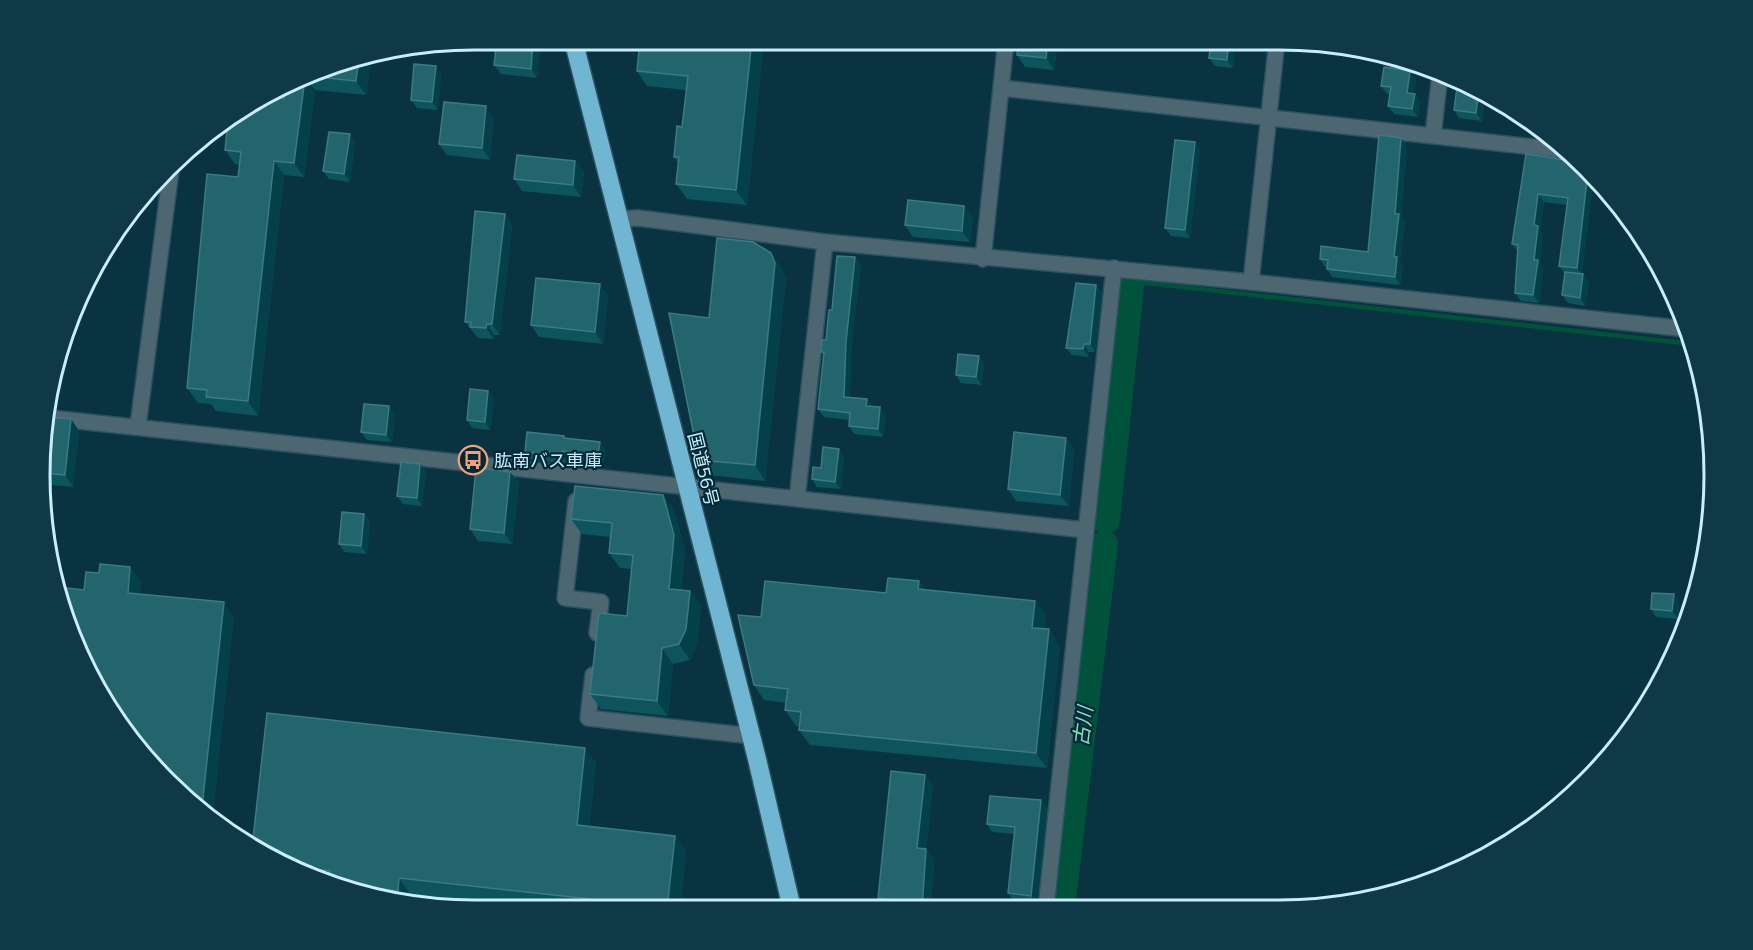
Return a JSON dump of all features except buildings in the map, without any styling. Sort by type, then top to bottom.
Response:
[{"type":"highway","name":"国道56号","points":[[576,50],[752,736],[790,900]]},
{"type":"street","points":[[983,259],[1005,50]]},
{"type":"street","points":[[1251,282],[1276,50]]},
{"type":"street","points":[[1433,136],[1439,81]]},
{"type":"street","points":[[1001,88],[1552,149]]},
{"type":"street","points":[[138,426],[170,178]]},
{"type":"street","points":[[619,219],[638,218],[983,259],[1114,268],[1677,328]]},
{"type":"street","points":[[797,499],[825,242]]},
{"type":"street","points":[[1047,900],[1114,268]]},
{"type":"street","points":[[53,418],[1085,530]]},
{"type":"street","points":[[579,475],[565,598],[601,602],[588,718],[752,736]]},
{"type":"waterway","points":[[1130,286],[1146,283],[1682,343]]},
{"type":"waterway","name":"古川","points":[[1106,520],[1130,286]]},
{"type":"waterway","name":"古川","points":[[1062,900],[1104,544]]},
{"type":"place","name":"肱南バス車庫","points":[[473,460]]}]
